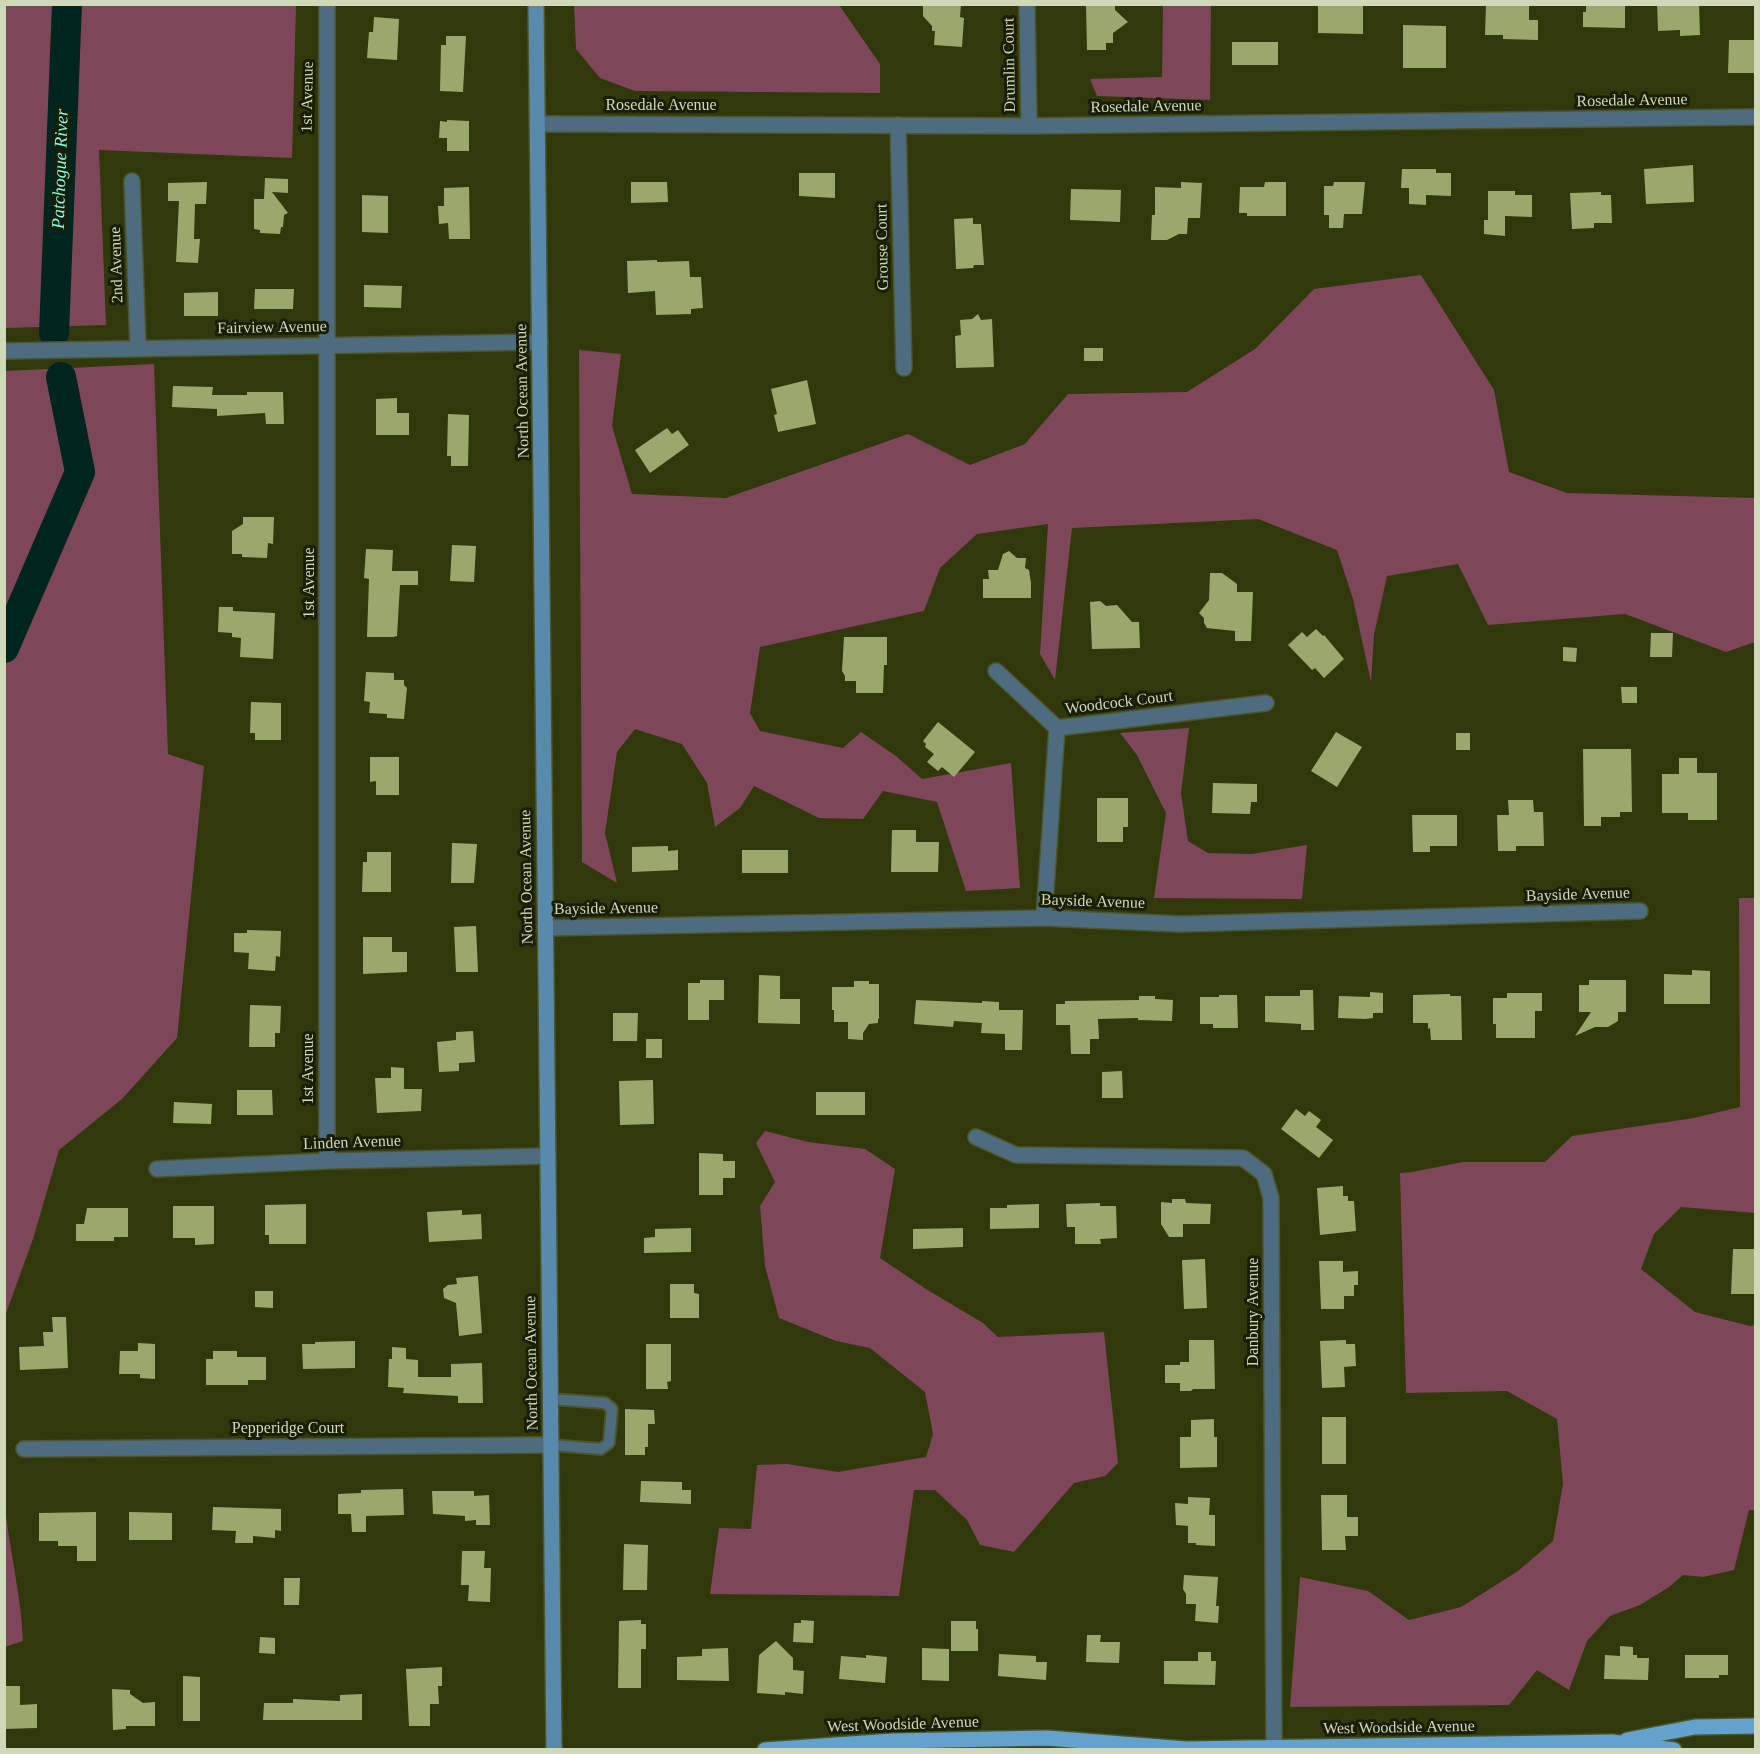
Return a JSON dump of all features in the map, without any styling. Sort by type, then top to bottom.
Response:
[{"type":"main road","name":"North Ocean Avenue","points":[[536,4],[554,1749]]},
{"type":"main road","name":"West Woodside Avenue","points":[[1613,1746],[1695,1727],[1755,1726]]},
{"type":"main road","name":"West Woodside Avenue","points":[[765,1749],[893,1741],[1047,1738],[1186,1749]]},
{"type":"main road","name":"West Woodside Avenue","points":[[1179,1749],[1613,1746],[1674,1749]]},
{"type":"street","name":"1st Avenue","points":[[327,4],[326,150],[329,345],[327,1161]]},
{"type":"street","name":"Drumlin Court","points":[[1028,4],[1029,126]]},
{"type":"street","name":"Rosedale Avenue","points":[[538,124],[1029,126],[1755,117]]},
{"type":"street","name":"Grouse Court","points":[[898,125],[904,368]]},
{"type":"street","name":"2nd Avenue","points":[[132,181],[138,348]]},
{"type":"street","name":"Fairview Avenue","points":[[4,351],[540,342]]},
{"type":"street","points":[[996,671],[1057,729]]},
{"type":"street","name":"Woodcock Court","points":[[1044,918],[1057,729],[1266,703]]},
{"type":"street","name":"Bayside Avenue","points":[[545,928],[1044,918],[1180,924],[1640,911]]},
{"type":"street","name":"Danbury Avenue","points":[[976,1137],[1016,1155],[1243,1158],[1264,1174],[1271,1198],[1274,1748]]},
{"type":"street","name":"Linden Avenue","points":[[157,1169],[327,1161],[548,1156]]},
{"type":"street","name":"Pepperidge Court","points":[[24,1449],[551,1445]]},
{"type":"lane","points":[[551,1399],[605,1403],[612,1409],[609,1443],[601,1449],[551,1445]]},
{"type":"shaded area","points":[[4,5],[296,5],[292,158],[99,150],[106,325],[5,328]]},
{"type":"shaded area","points":[[574,5],[839,5],[880,64],[880,93],[635,91],[600,78],[576,49]]},
{"type":"shaded area","points":[[1163,5],[1211,5],[1210,100],[1097,96],[1090,79],[1162,77]]},
{"type":"shaded area","points":[[1421,275],[1494,390],[1509,472],[1567,493],[1755,498],[1755,642],[1726,652],[1625,614],[1488,625],[1458,564],[1387,576],[1374,635],[1371,682],[1353,599],[1337,550],[1258,519],[1072,528],[1055,680],[1040,654],[1048,524],[977,534],[940,568],[924,611],[760,647],[750,713],[760,731],[843,748],[861,732],[896,756],[922,779],[1011,763],[1020,888],[966,891],[937,802],[883,791],[863,819],[819,818],[754,786],[740,808],[715,827],[707,783],[682,744],[635,729],[617,752],[605,833],[617,883],[582,862],[579,350],[621,354],[612,426],[632,494],[726,498],[908,434],[970,465],[1025,444],[1068,394],[1187,392],[1255,349],[1314,289]]},
{"type":"shaded area","points":[[154,364],[168,754],[204,766],[177,1038],[122,1099],[59,1150],[33,1239],[5,1316],[5,371]]},
{"type":"shaded area","points":[[1189,728],[1181,793],[1188,841],[1208,853],[1252,854],[1307,845],[1302,899],[1154,898],[1166,813],[1137,755],[1120,733]]},
{"type":"shaded area","points":[[1739,898],[1755,898],[1755,1213],[1681,1207],[1654,1234],[1641,1269],[1695,1312],[1750,1326],[1755,1325],[1755,1510],[1749,1510],[1734,1570],[1703,1577],[1683,1575],[1669,1587],[1640,1605],[1610,1616],[1587,1641],[1569,1690],[1537,1670],[1509,1705],[1290,1707],[1300,1577],[1368,1591],[1409,1620],[1461,1607],[1518,1571],[1553,1541],[1563,1484],[1557,1419],[1507,1391],[1406,1393],[1400,1173],[1463,1162],[1545,1162],[1572,1136],[1694,1118],[1740,1107]]},
{"type":"shaded area","points":[[765,1131],[808,1142],[865,1149],[895,1169],[880,1258],[983,1323],[998,1337],[1104,1332],[1118,1463],[1105,1476],[1074,1483],[1014,1552],[980,1545],[967,1520],[935,1490],[914,1490],[899,1596],[710,1594],[719,1528],[751,1529],[757,1465],[787,1464],[838,1472],[926,1457],[933,1434],[925,1392],[870,1348],[836,1341],[779,1318],[765,1266],[760,1206],[775,1182],[756,1143]]},
{"type":"shaded area","points":[[4,1496],[23,1641],[5,1647]]},
{"type":"building","points":[[923,4],[961,4],[960,17],[964,18],[962,47],[934,45],[935,31],[932,31],[932,26],[923,16]]},
{"type":"building","points":[[1086,4],[1115,4],[1115,10],[1128,22],[1113,33],[1113,43],[1106,43],[1106,50],[1087,50]]},
{"type":"building","points":[[1486,4],[1529,4],[1529,20],[1538,20],[1538,40],[1503,39],[1503,35],[1485,35]]},
{"type":"building","points":[[1586,4],[1625,4],[1625,28],[1583,27],[1583,12],[1586,12]]},
{"type":"building","points":[[1657,4],[1699,4],[1700,35],[1680,36],[1680,30],[1658,31]]},
{"type":"building","points":[[1318,5],[1363,5],[1363,34],[1318,33]]},
{"type":"building","points":[[374,17],[399,19],[397,60],[367,58],[369,32],[373,32]]},
{"type":"building","points":[[1403,25],[1446,26],[1446,68],[1403,68]]},
{"type":"building","points":[[446,36],[466,36],[463,92],[440,91],[441,45],[446,45]]},
{"type":"building","points":[[1729,40],[1755,40],[1755,73],[1728,73]]},
{"type":"building","points":[[1232,42],[1278,42],[1278,65],[1232,65]]},
{"type":"building","points":[[447,120],[469,121],[469,151],[447,151],[447,138],[439,138],[440,121],[447,122]]},
{"type":"building","points":[[1693,165],[1694,202],[1646,204],[1644,169]]},
{"type":"building","points":[[1402,169],[1436,169],[1436,173],[1451,173],[1451,196],[1426,195],[1426,205],[1409,204],[1409,188],[1401,188]]},
{"type":"building","points":[[799,173],[835,173],[835,198],[799,196]]},
{"type":"building","points":[[265,178],[288,179],[288,193],[272,192],[288,213],[284,215],[280,234],[260,233],[260,230],[254,229],[254,199],[264,199]]},
{"type":"building","points":[[207,182],[206,204],[195,204],[194,239],[200,239],[198,263],[176,262],[179,201],[168,201],[168,183]]},
{"type":"building","points":[[631,182],[667,182],[668,202],[631,203]]},
{"type":"building","points":[[1181,182],[1202,183],[1200,218],[1188,218],[1187,234],[1179,234],[1167,240],[1151,240],[1152,215],[1155,215],[1155,187],[1181,188]]},
{"type":"building","points":[[1265,182],[1286,182],[1286,216],[1247,216],[1247,213],[1239,213],[1240,187],[1264,187]]},
{"type":"building","points":[[1334,182],[1365,182],[1362,214],[1344,214],[1343,228],[1329,228],[1329,215],[1324,215],[1324,186],[1333,186]]},
{"type":"building","points":[[469,187],[470,239],[449,239],[448,223],[439,224],[438,206],[444,206],[444,188]]},
{"type":"building","points":[[1071,189],[1121,190],[1120,222],[1070,220]]},
{"type":"building","points":[[1488,191],[1515,191],[1515,195],[1532,195],[1532,217],[1505,216],[1505,236],[1484,234],[1484,220],[1488,220]]},
{"type":"building","points":[[1601,192],[1601,195],[1611,195],[1612,223],[1594,223],[1594,228],[1572,229],[1570,193]]},
{"type":"building","points":[[362,195],[388,196],[388,233],[362,232]]},
{"type":"building","points":[[973,218],[973,224],[981,224],[984,265],[956,269],[954,219]]},
{"type":"building","points":[[657,260],[657,262],[689,261],[690,277],[701,277],[703,308],[691,309],[691,314],[656,315],[655,291],[628,293],[627,261]]},
{"type":"building","points":[[364,285],[402,286],[401,308],[364,307]]},
{"type":"building","points":[[255,289],[294,289],[293,309],[254,309]]},
{"type":"building","points":[[218,292],[218,316],[184,316],[184,293]]},
{"type":"building","points":[[978,314],[981,320],[992,319],[994,367],[956,368],[955,336],[961,335],[960,320],[972,319]]},
{"type":"building","points":[[1084,348],[1103,348],[1103,361],[1084,361]]},
{"type":"building","points":[[807,380],[816,424],[778,432],[774,415],[777,414],[771,389]]},
{"type":"building","points":[[173,386],[213,387],[212,395],[283,392],[284,424],[266,424],[265,413],[217,416],[217,409],[172,407]]},
{"type":"building","points":[[397,398],[397,413],[409,413],[409,435],[376,435],[376,399]]},
{"type":"building","points":[[448,414],[469,415],[468,466],[451,466],[451,456],[447,456]]},
{"type":"building","points":[[667,428],[672,434],[678,430],[689,445],[650,473],[635,450]]},
{"type":"building","points":[[243,517],[274,517],[273,544],[268,543],[267,558],[242,557],[242,554],[232,554],[232,531],[243,524]]},
{"type":"building","points":[[452,545],[476,546],[474,582],[450,581]]},
{"type":"building","points":[[366,549],[393,550],[392,571],[418,571],[418,585],[400,585],[397,636],[367,637],[369,579],[364,578]]},
{"type":"building","points":[[1009,551],[1017,558],[1026,558],[1025,568],[1029,570],[1031,598],[983,598],[983,579],[989,579],[988,570],[998,570],[1003,554]]},
{"type":"building","points":[[1210,573],[1222,573],[1237,584],[1237,592],[1253,592],[1251,641],[1235,641],[1235,631],[1207,628],[1204,618],[1199,613],[1209,600]]},
{"type":"building","points":[[1100,601],[1106,606],[1117,605],[1132,622],[1139,622],[1140,648],[1092,649],[1090,602]]},
{"type":"building","points":[[219,607],[233,607],[233,611],[275,613],[273,659],[240,657],[241,638],[232,637],[232,633],[218,632]]},
{"type":"building","points":[[1316,629],[1344,659],[1324,678],[1315,668],[1312,670],[1288,645],[1302,632],[1307,637]]},
{"type":"building","points":[[1651,633],[1673,633],[1672,657],[1650,657]]},
{"type":"building","points":[[844,637],[887,637],[887,665],[884,665],[883,693],[856,693],[856,681],[845,681],[842,671]]},
{"type":"building","points":[[1563,647],[1577,648],[1576,662],[1563,661]]},
{"type":"building","points":[[366,672],[394,673],[394,680],[404,680],[407,688],[404,719],[387,718],[387,714],[369,713],[370,702],[364,701]]},
{"type":"building","points":[[1621,687],[1637,687],[1637,703],[1622,703]]},
{"type":"building","points":[[251,702],[281,703],[281,740],[255,740],[255,733],[250,733]]},
{"type":"building","points":[[938,722],[975,752],[954,777],[942,767],[938,771],[927,762],[934,754],[925,747],[926,744],[923,741]]},
{"type":"building","points":[[1336,732],[1362,747],[1337,787],[1311,771]]},
{"type":"building","points":[[1456,733],[1470,733],[1470,750],[1456,750]]},
{"type":"building","points":[[1583,749],[1631,749],[1632,812],[1620,812],[1620,817],[1601,817],[1601,826],[1584,826]]},
{"type":"building","points":[[370,757],[399,757],[399,795],[376,795],[376,781],[370,782]]},
{"type":"building","points":[[1679,758],[1697,758],[1697,773],[1717,773],[1717,820],[1688,820],[1688,813],[1662,813],[1662,774],[1679,774]]},
{"type":"building","points":[[1213,783],[1257,784],[1257,802],[1251,802],[1250,814],[1212,813]]},
{"type":"building","points":[[1097,798],[1128,798],[1128,827],[1123,827],[1123,842],[1097,842]]},
{"type":"building","points":[[1508,800],[1533,800],[1534,812],[1543,812],[1544,846],[1516,846],[1516,851],[1498,851],[1497,815],[1509,815]]},
{"type":"building","points":[[1412,815],[1457,815],[1457,846],[1430,846],[1430,852],[1413,852]]},
{"type":"building","points":[[892,830],[916,830],[916,842],[939,842],[938,872],[891,872]]},
{"type":"building","points":[[452,843],[477,844],[474,883],[451,883]]},
{"type":"building","points":[[668,846],[668,851],[678,850],[678,870],[632,872],[632,847]]},
{"type":"building","points":[[742,850],[788,850],[788,873],[742,873]]},
{"type":"building","points":[[367,852],[391,852],[391,892],[362,892],[363,862],[367,862]]},
{"type":"building","points":[[476,926],[478,972],[456,972],[454,927]]},
{"type":"building","points":[[247,930],[281,931],[280,957],[276,956],[275,971],[248,969],[249,953],[234,952],[234,933],[247,933]]},
{"type":"building","points":[[363,937],[392,937],[392,952],[407,952],[407,972],[363,974]]},
{"type":"building","points":[[1692,970],[1710,971],[1710,1004],[1664,1004],[1664,974],[1692,975]]},
{"type":"building","points":[[759,975],[780,976],[780,999],[800,999],[800,1024],[758,1023]]},
{"type":"building","points":[[700,980],[724,980],[724,1000],[709,1000],[709,1020],[688,1020],[688,983],[700,983]]},
{"type":"building","points":[[1589,980],[1626,980],[1626,1012],[1618,1012],[1618,1021],[1608,1027],[1595,1027],[1575,1036],[1591,1012],[1579,1012],[1579,985],[1589,985]]},
{"type":"building","points":[[854,981],[879,984],[878,1023],[869,1024],[863,1033],[863,1040],[848,1039],[848,1022],[834,1022],[834,1010],[832,1010],[832,987],[854,987]]},
{"type":"building","points":[[1300,990],[1313,990],[1314,1030],[1301,1030],[1301,1024],[1265,1022],[1265,996],[1300,996]]},
{"type":"building","points":[[1370,992],[1383,993],[1383,1013],[1373,1013],[1373,1018],[1365,1019],[1338,1018],[1339,996],[1370,997]]},
{"type":"building","points":[[1507,993],[1542,993],[1542,1011],[1535,1011],[1535,1038],[1496,1038],[1496,1024],[1493,1024],[1493,998],[1507,998]]},
{"type":"building","points":[[1450,994],[1450,996],[1461,996],[1462,1040],[1431,1040],[1428,1023],[1413,1023],[1413,995]]},
{"type":"building","points":[[1219,995],[1237,995],[1238,1028],[1213,1028],[1213,1024],[1200,1024],[1200,997],[1219,997]]},
{"type":"building","points":[[1139,996],[1155,996],[1155,999],[1173,1000],[1172,1021],[1138,1020],[1138,1018],[1098,1019],[1099,1039],[1090,1039],[1090,1054],[1071,1054],[1070,1025],[1056,1025],[1056,1004],[1065,1004],[1065,1001],[1139,1000]]},
{"type":"building","points":[[916,1000],[999,1002],[999,1010],[1023,1010],[1022,1050],[1005,1050],[1005,1034],[981,1033],[982,1023],[954,1021],[953,1027],[914,1024]]},
{"type":"building","points":[[250,1005],[281,1006],[280,1033],[275,1033],[275,1047],[249,1047]]},
{"type":"building","points":[[613,1013],[638,1013],[637,1041],[613,1041]]},
{"type":"building","points":[[473,1031],[475,1062],[459,1063],[459,1071],[439,1072],[437,1042],[456,1040],[456,1032]]},
{"type":"building","points":[[646,1039],[662,1039],[662,1058],[646,1058]]},
{"type":"building","points":[[391,1067],[404,1068],[404,1089],[422,1089],[421,1111],[377,1113],[375,1078],[391,1078]]},
{"type":"building","points":[[1122,1071],[1123,1098],[1102,1098],[1102,1072]]},
{"type":"building","points":[[653,1080],[654,1124],[620,1125],[619,1081]]},
{"type":"building","points":[[237,1090],[272,1090],[273,1115],[237,1115]]},
{"type":"building","points":[[816,1092],[865,1092],[865,1115],[816,1115]]},
{"type":"building","points":[[174,1102],[212,1104],[211,1124],[173,1123]]},
{"type":"building","points":[[1296,1109],[1305,1116],[1309,1111],[1321,1120],[1316,1127],[1333,1140],[1319,1158],[1281,1129]]},
{"type":"building","points":[[699,1153],[723,1154],[723,1161],[735,1161],[735,1178],[723,1178],[723,1195],[699,1195]]},
{"type":"building","points":[[1343,1186],[1343,1196],[1348,1196],[1348,1201],[1354,1201],[1356,1231],[1320,1235],[1317,1188]]},
{"type":"building","points":[[1172,1199],[1185,1199],[1186,1203],[1211,1204],[1210,1224],[1183,1224],[1183,1237],[1169,1237],[1161,1224],[1161,1202],[1172,1203]]},
{"type":"building","points":[[1100,1203],[1100,1206],[1116,1206],[1117,1238],[1100,1239],[1101,1244],[1075,1244],[1075,1227],[1067,1227],[1066,1204]]},
{"type":"building","points":[[306,1204],[306,1244],[269,1244],[269,1235],[265,1235],[265,1205]]},
{"type":"building","points":[[1039,1204],[1039,1228],[990,1229],[990,1208]]},
{"type":"building","points":[[173,1206],[214,1206],[214,1244],[195,1245],[195,1238],[173,1238]]},
{"type":"building","points":[[87,1208],[128,1208],[128,1237],[114,1237],[114,1241],[76,1241],[76,1224],[84,1224]]},
{"type":"building","points":[[462,1210],[462,1215],[481,1214],[482,1239],[429,1242],[427,1212]]},
{"type":"building","points":[[691,1228],[691,1252],[644,1253],[644,1238],[655,1237],[655,1229]]},
{"type":"building","points":[[963,1228],[963,1247],[913,1249],[913,1229]]},
{"type":"building","points":[[1733,1249],[1755,1249],[1755,1294],[1731,1294]]},
{"type":"building","points":[[1205,1259],[1207,1308],[1184,1309],[1182,1260]]},
{"type":"building","points":[[1319,1261],[1343,1261],[1343,1272],[1358,1271],[1358,1285],[1354,1285],[1354,1296],[1344,1296],[1344,1309],[1321,1309]]},
{"type":"building","points":[[478,1276],[482,1333],[459,1336],[456,1303],[444,1298],[443,1289],[448,1285],[457,1284],[456,1278]]},
{"type":"building","points":[[670,1284],[694,1284],[694,1293],[699,1294],[699,1318],[670,1318]]},
{"type":"building","points":[[255,1291],[273,1291],[273,1308],[255,1307]]},
{"type":"building","points":[[52,1317],[66,1317],[68,1368],[20,1370],[19,1347],[44,1346],[43,1332],[53,1332]]},
{"type":"building","points":[[1189,1340],[1214,1340],[1215,1389],[1180,1391],[1180,1383],[1165,1383],[1165,1365],[1180,1365],[1180,1362],[1189,1362]]},
{"type":"building","points":[[1346,1340],[1346,1344],[1355,1344],[1356,1366],[1344,1367],[1345,1387],[1322,1388],[1320,1341]]},
{"type":"building","points":[[355,1341],[355,1368],[303,1369],[302,1344]]},
{"type":"building","points":[[138,1343],[155,1344],[155,1379],[140,1378],[140,1374],[119,1374],[120,1351],[138,1351]]},
{"type":"building","points":[[646,1344],[671,1344],[671,1381],[667,1382],[668,1389],[646,1389]]},
{"type":"building","points":[[392,1347],[406,1348],[406,1359],[418,1360],[418,1377],[451,1377],[451,1364],[482,1363],[483,1403],[458,1403],[458,1396],[403,1393],[404,1388],[388,1387]]},
{"type":"building","points":[[213,1351],[237,1351],[237,1357],[266,1357],[266,1380],[248,1380],[248,1385],[206,1385],[206,1359],[213,1359]]},
{"type":"building","points":[[625,1409],[654,1410],[655,1424],[648,1424],[648,1447],[645,1447],[645,1455],[625,1455]]},
{"type":"building","points":[[1322,1417],[1346,1417],[1346,1464],[1322,1464]]},
{"type":"building","points":[[1214,1419],[1214,1437],[1217,1437],[1217,1467],[1180,1468],[1180,1437],[1191,1437],[1191,1420]]},
{"type":"building","points":[[641,1481],[682,1482],[682,1490],[691,1490],[691,1504],[640,1502]]},
{"type":"building","points":[[403,1489],[404,1515],[366,1516],[366,1532],[352,1532],[351,1514],[338,1514],[338,1494],[361,1493],[361,1490]]},
{"type":"building","points":[[432,1491],[474,1491],[474,1496],[489,1495],[490,1525],[476,1525],[476,1520],[465,1521],[465,1516],[433,1514]]},
{"type":"building","points":[[1321,1495],[1347,1495],[1347,1517],[1358,1517],[1358,1536],[1345,1536],[1346,1550],[1322,1550]]},
{"type":"building","points":[[1188,1497],[1210,1498],[1209,1515],[1215,1515],[1215,1546],[1188,1543],[1188,1526],[1176,1525],[1175,1503],[1188,1504]]},
{"type":"building","points":[[213,1507],[281,1509],[281,1531],[275,1530],[275,1538],[253,1536],[253,1543],[235,1543],[236,1531],[212,1530]]},
{"type":"building","points":[[96,1512],[96,1561],[77,1561],[77,1546],[58,1546],[58,1541],[39,1541],[39,1513]]},
{"type":"building","points":[[129,1512],[172,1513],[172,1540],[129,1540]]},
{"type":"building","points":[[624,1544],[648,1545],[647,1590],[623,1590]]},
{"type":"building","points":[[462,1551],[485,1551],[484,1568],[491,1568],[490,1602],[468,1601],[469,1585],[461,1585]]},
{"type":"building","points":[[1184,1575],[1218,1577],[1216,1606],[1219,1606],[1218,1623],[1195,1621],[1196,1604],[1186,1604],[1186,1594],[1183,1589]]},
{"type":"building","points":[[284,1578],[300,1578],[299,1605],[284,1605]]},
{"type":"building","points":[[641,1620],[641,1624],[646,1624],[646,1649],[641,1649],[641,1688],[618,1688],[619,1621]]},
{"type":"building","points":[[801,1620],[814,1621],[813,1643],[793,1642],[794,1623],[801,1623]]},
{"type":"building","points":[[951,1621],[976,1621],[978,1651],[951,1651]]},
{"type":"building","points":[[1087,1635],[1101,1635],[1100,1642],[1120,1642],[1119,1663],[1086,1662]]},
{"type":"building","points":[[260,1637],[275,1638],[275,1654],[259,1653]]},
{"type":"building","points":[[776,1641],[793,1658],[793,1670],[804,1671],[803,1694],[757,1693],[759,1655]]},
{"type":"building","points":[[1620,1646],[1633,1647],[1633,1655],[1637,1655],[1637,1658],[1649,1658],[1648,1680],[1604,1679],[1605,1655],[1620,1656]]},
{"type":"building","points":[[728,1648],[729,1681],[677,1680],[677,1657],[702,1656],[702,1649]]},
{"type":"building","points":[[922,1648],[949,1649],[949,1681],[922,1680]]},
{"type":"building","points":[[1198,1652],[1211,1652],[1211,1661],[1216,1661],[1215,1685],[1164,1684],[1164,1661],[1198,1661]]},
{"type":"building","points":[[999,1654],[1036,1656],[1036,1662],[1047,1662],[1046,1680],[998,1676]]},
{"type":"building","points":[[866,1655],[887,1657],[885,1683],[839,1679],[841,1656],[866,1658]]},
{"type":"building","points":[[1685,1655],[1728,1655],[1728,1675],[1719,1675],[1719,1678],[1685,1678]]},
{"type":"building","points":[[442,1667],[442,1686],[438,1686],[439,1704],[430,1704],[430,1726],[409,1726],[406,1669]]},
{"type":"building","points":[[183,1676],[200,1677],[200,1721],[183,1721]]},
{"type":"building","points":[[4,1686],[20,1686],[20,1705],[37,1704],[37,1728],[4,1729]]},
{"type":"building","points":[[112,1689],[130,1690],[130,1694],[143,1703],[155,1702],[155,1726],[126,1726],[126,1729],[113,1730]]},
{"type":"building","points":[[362,1694],[362,1720],[263,1720],[264,1703],[293,1703],[293,1699],[340,1701],[340,1695]]},
{"type":"waterway","name":"Patchogue River","points":[[54,333],[67,4]]},
{"type":"waterway","name":"Patchogue River","points":[[4,648],[80,472],[61,377]]}]
